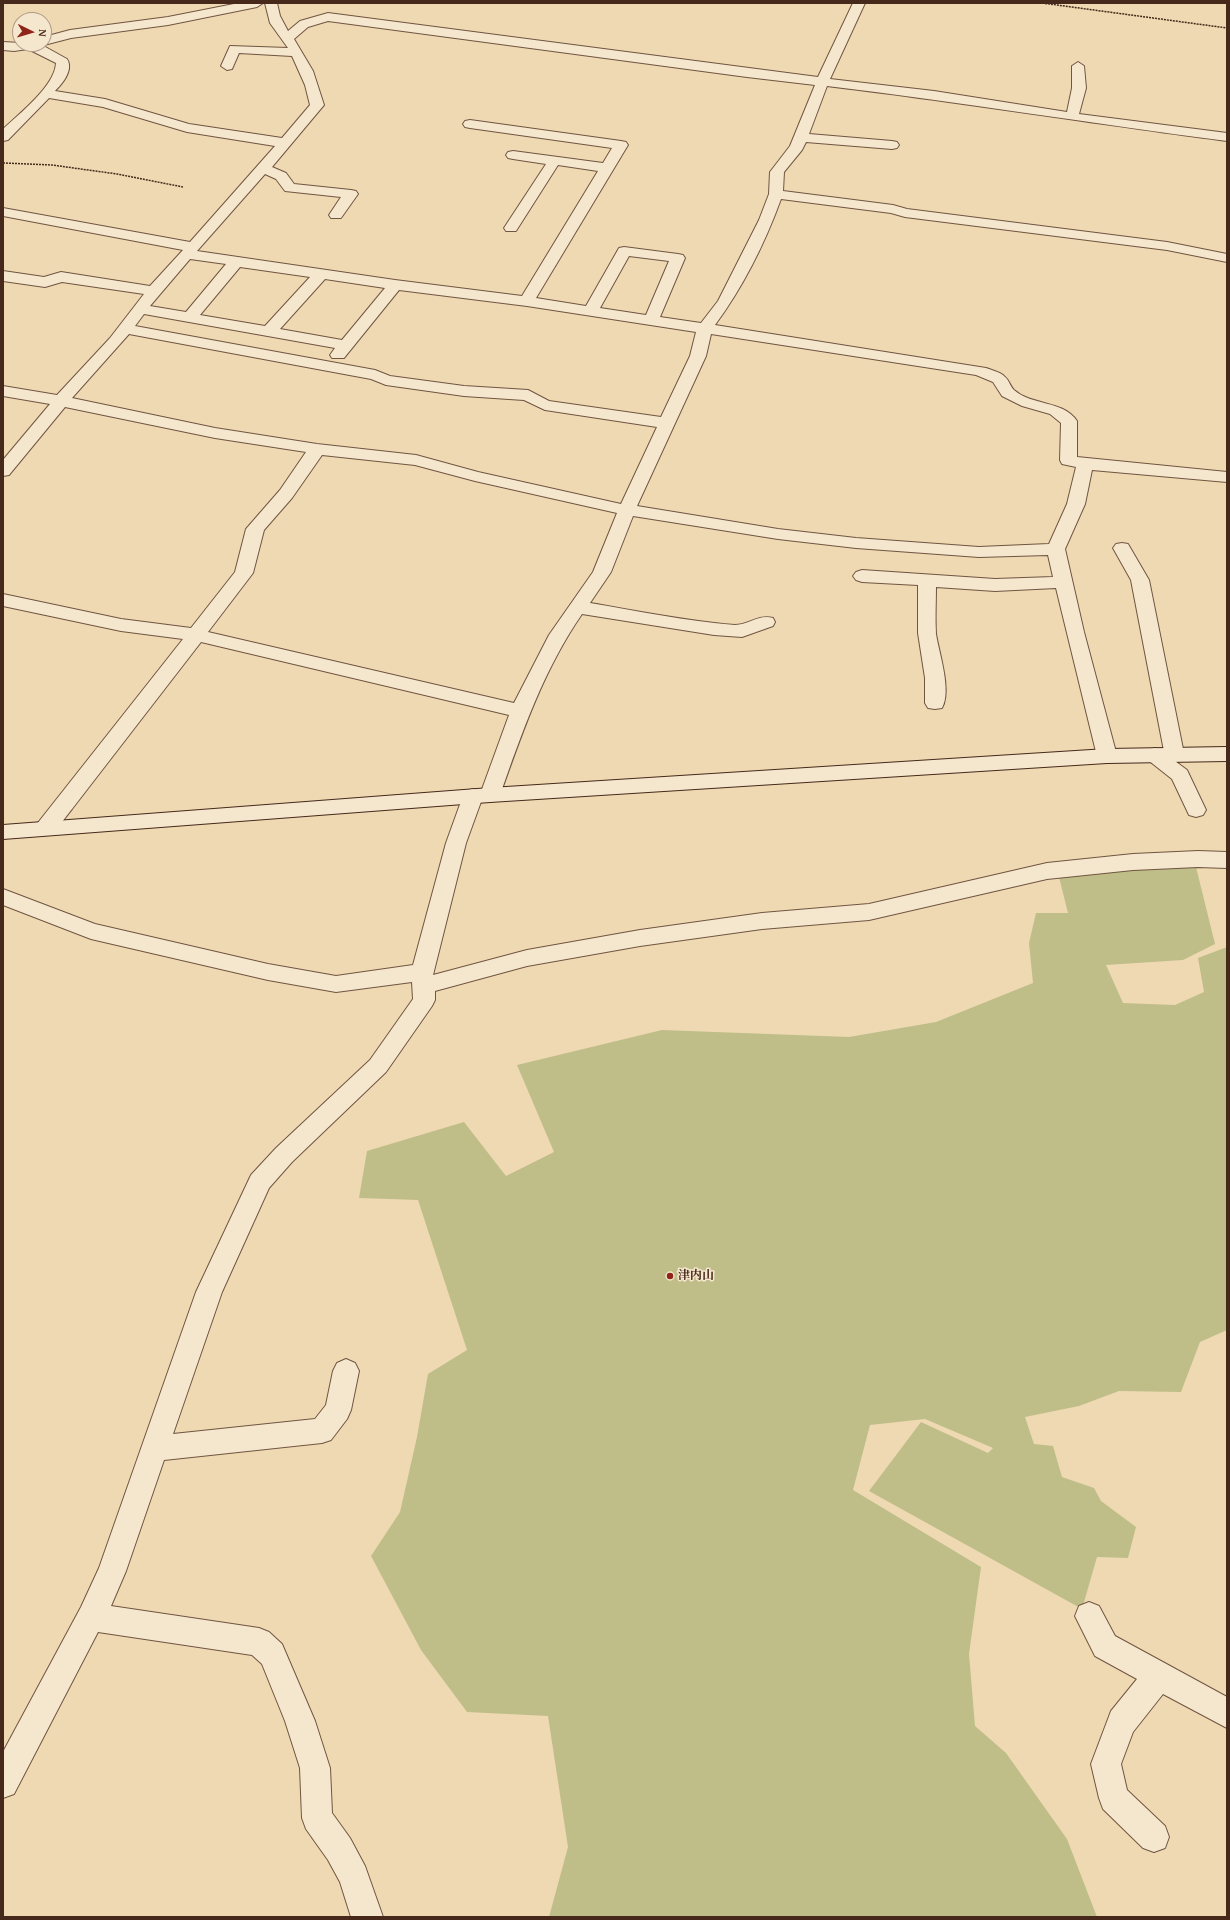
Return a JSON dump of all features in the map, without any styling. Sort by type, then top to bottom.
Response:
[{"type":"street","points":[[52,39],[70,34],[168,21],[257,3]]},
{"type":"street","points":[[3,471],[61,401],[125,329],[154,291],[262,168],[286,143],[317,105],[315,96],[296,52],[288,38],[275,21],[271,3]]},
{"type":"street","points":[[4,1775],[91,1617],[112,1571],[209,1292],[260,1182],[284,1155],[378,1066],[424,1000],[423,979],[456,843],[482,796],[520,711],[558,635],[602,572],[627,510],[698,356],[705,329],[725,301],[766,220],[776,194],[777,172],[797,147],[822,81],[859,3]]},
{"type":"street","points":[[288,38],[304,24],[328,17],[739,72],[934,95],[1072,117],[1227,137]]},
{"type":"street","points":[[227,66],[234,49],[296,52]]},
{"type":"street","points":[[3,137],[46,94],[62,71],[62,62],[46,52]]},
{"type":"street","points":[[1072,117],[1079,88],[1078,66]]},
{"type":"street","points":[[46,94],[105,103],[187,128],[231,136],[286,143]]},
{"type":"street","points":[[470,124],[621,145],[527,301]]},
{"type":"street","points":[[801,137],[892,145]]},
{"type":"street","points":[[513,155],[607,168]]},
{"type":"street","points":[[512,228],[554,160]]},
{"type":"street","points":[[262,168],[281,176],[290,188],[351,194],[336,215]]},
{"type":"street","points":[[776,194],[893,209],[905,213],[1167,246],[1227,258]]},
{"type":"street","points":[[3,212],[237,261],[395,285],[527,301],[980,371],[999,379],[1008,393],[1028,403],[1056,411],[1069,421],[1068,460],[1085,464],[1227,477]]},
{"type":"street","points":[[591,311],[624,251],[678,258],[651,321]]},
{"type":"street","points":[[191,316],[237,261]]},
{"type":"street","points":[[270,330],[321,274]]},
{"type":"street","points":[[3,276],[45,282],[61,277],[154,291]]},
{"type":"street","points":[[140,309],[191,316],[270,330],[342,350],[395,285]]},
{"type":"street","points":[[125,329],[375,375],[386,380],[464,391],[528,396],[545,405],[666,423]]},
{"type":"street","points":[[3,391],[61,401],[215,433],[317,449],[416,460],[475,476],[627,510],[778,534],[856,543],[979,552],[1056,549]]},
{"type":"street","points":[[43,829],[65,804],[244,573],[255,528],[286,494],[317,449]]},
{"type":"street","points":[[1085,464],[1076,504],[1056,549],[1075,632],[1107,756]]},
{"type":"street","points":[[1122,548],[1140,580],[1164,754],[1180,776],[1196,810]]},
{"type":"street","points":[[862,576],[995,585],[1064,582]]},
{"type":"street","points":[[927,581],[927,633],[935,678],[935,703]]},
{"type":"street","points":[[3,600],[121,625],[197,635],[520,711]]},
{"type":"street","points":[[577,607],[714,629],[742,631],[766,622]]},
{"type":"street","points":[[3,832],[482,796],[1107,756],[1227,754]]},
{"type":"street","points":[[3,897],[91,931],[268,972],[336,984],[423,979],[640,938],[762,921],[869,912],[1047,871],[1133,862],[1198,859],[1227,860]]},
{"type":"street","points":[[155,1448],[322,1431],[338,1410],[346,1371]]},
{"type":"street","points":[[1089,1616],[1106,1646],[1227,1713]]},
{"type":"street","points":[[91,1617],[259,1642],[272,1654],[300,1721],[315,1768],[317,1818],[339,1849],[354,1877],[364,1911],[368,1917]]},
{"type":"street","points":[[1154,1838],[1114,1798],[1106,1764],[1122,1722],[1159,1675]]},
{"type":"path","points":[[1042,3],[1227,28]]},
{"type":"path","points":[[3,163],[59,166],[183,187]]},
{"type":"shaded area","points":[[1149,866],[1196,867],[1215,944],[1183,960],[1106,965],[1123,1003],[1175,1005],[1204,992],[1198,958],[1227,947],[1227,1330],[1200,1342],[1181,1392],[1119,1391],[1079,1406],[1025,1417],[1034,1444],[1053,1446],[1062,1477],[1094,1488],[1101,1501],[1136,1527],[1128,1558],[1097,1557],[1082,1609],[869,1491],[921,1422],[988,1453],[993,1448],[925,1419],[870,1425],[853,1490],[981,1567],[969,1654],[975,1726],[1006,1753],[1067,1839],[1097,1917],[549,1917],[568,1847],[548,1716],[467,1712],[421,1650],[371,1556],[400,1512],[417,1437],[428,1374],[467,1350],[418,1200],[359,1198],[367,1151],[464,1122],[506,1176],[554,1152],[517,1065],[662,1030],[849,1037],[936,1022],[1033,983],[1029,943],[1036,913],[1068,913],[1059,877]]},
{"type":"place","name":"津内山","points":[[670,1276]]}]
